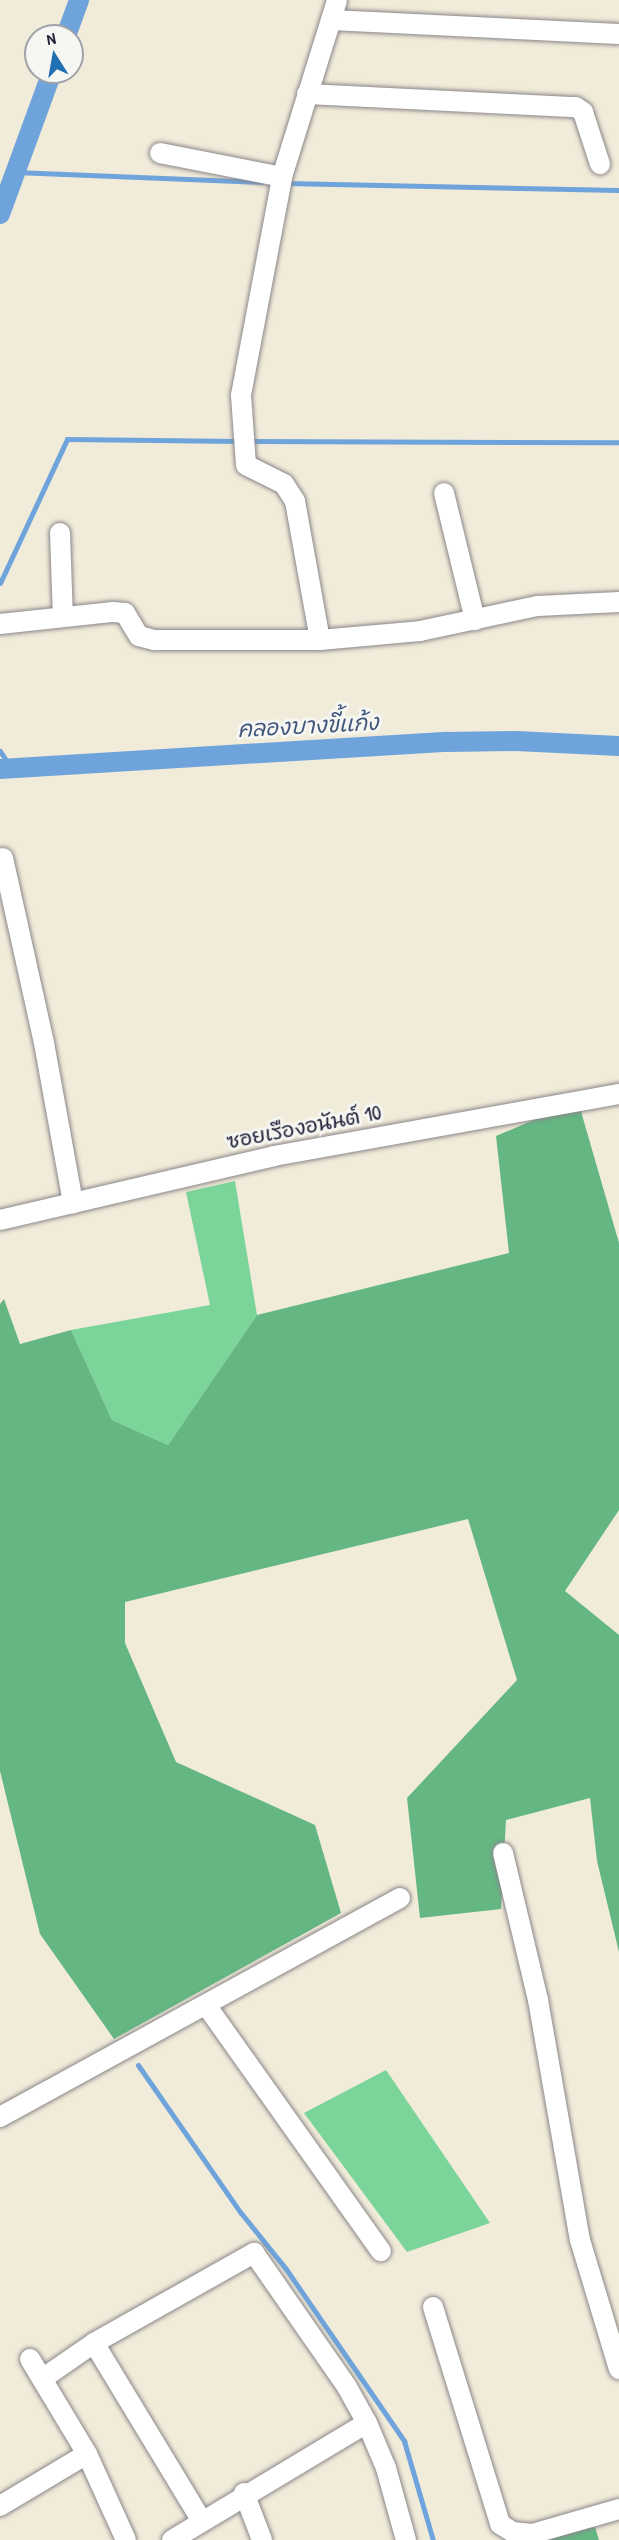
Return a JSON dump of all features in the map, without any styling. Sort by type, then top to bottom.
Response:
[{"type":"street","points":[[320,640],[295,501],[284,484],[255,473],[246,465],[243,456],[241,395],[282,177],[337,0]]},
{"type":"street","points":[[331,21],[619,34]]},
{"type":"street","points":[[307,94],[576,107],[585,118],[600,164]]},
{"type":"street","points":[[160,153],[282,177]]},
{"type":"street","points":[[444,493],[475,620]]},
{"type":"street","points":[[60,533],[63,617]]},
{"type":"street","points":[[0,624],[125,613],[139,636],[154,640],[320,640],[420,631],[538,606],[619,602]]},
{"type":"street","points":[[3,858],[42,1035],[73,1203]]},
{"type":"street","name":"ซอยเรืองอนันต์ 10","points":[[0,1220],[274,1156],[619,1094]]},
{"type":"street","points":[[503,1852],[538,2000],[580,2240],[619,2369]]},
{"type":"street","points":[[0,2117],[400,1898]]},
{"type":"street","points":[[206,2005],[381,2251]]},
{"type":"street","points":[[42,2379],[94,2343],[253,2253],[347,2386],[367,2423],[386,2468],[406,2540]]},
{"type":"street","points":[[433,2307],[500,2524],[513,2532],[532,2534],[619,2509]]},
{"type":"street","points":[[94,2343],[202,2521]]},
{"type":"street","points":[[30,2359],[87,2454],[126,2540]]},
{"type":"street","points":[[172,2540],[244,2493],[367,2423]]},
{"type":"street","points":[[0,2506],[87,2454]]},
{"type":"street","points":[[244,2493],[262,2540]]},
{"type":"green space","points":[[578,1101],[619,1243],[619,1510],[565,1591],[619,1635],[619,1952],[597,1861],[590,1798],[506,1820],[501,1909],[420,1918],[407,1798],[517,1680],[468,1519],[125,1602],[125,1643],[176,1762],[315,1825],[341,1913],[114,2039],[40,1934],[0,1771],[0,1304],[4,1299],[20,1344],[71,1330],[112,1420],[168,1445],[257,1315],[509,1253],[496,1136]]},
{"type":"green space","points":[[235,1181],[257,1315],[168,1445],[112,1420],[71,1330],[210,1305],[186,1192]]},
{"type":"green space","points":[[386,2070],[490,2223],[407,2252],[304,2113]]},
{"type":"green space","points":[[595,2527],[599,2540],[502,2540]]},
{"type":"waterway","points":[[70,24],[79,0]]},
{"type":"waterway","points":[[0,214],[48,84]]},
{"type":"waterway","points":[[15,172],[262,182]]},
{"type":"waterway","points":[[286,183],[619,190]]},
{"type":"waterway","points":[[0,583],[67,439],[240,441]]},
{"type":"waterway","points":[[249,441],[619,442]]},
{"type":"waterway","name":"คลองบางขี้แก้ง","points":[[0,769],[447,742],[516,741],[619,746]]},
{"type":"waterway","points":[[0,751],[11,768]]},
{"type":"waterway","points":[[138,2065],[241,2213],[286,2269],[404,2441],[433,2540]]}]
